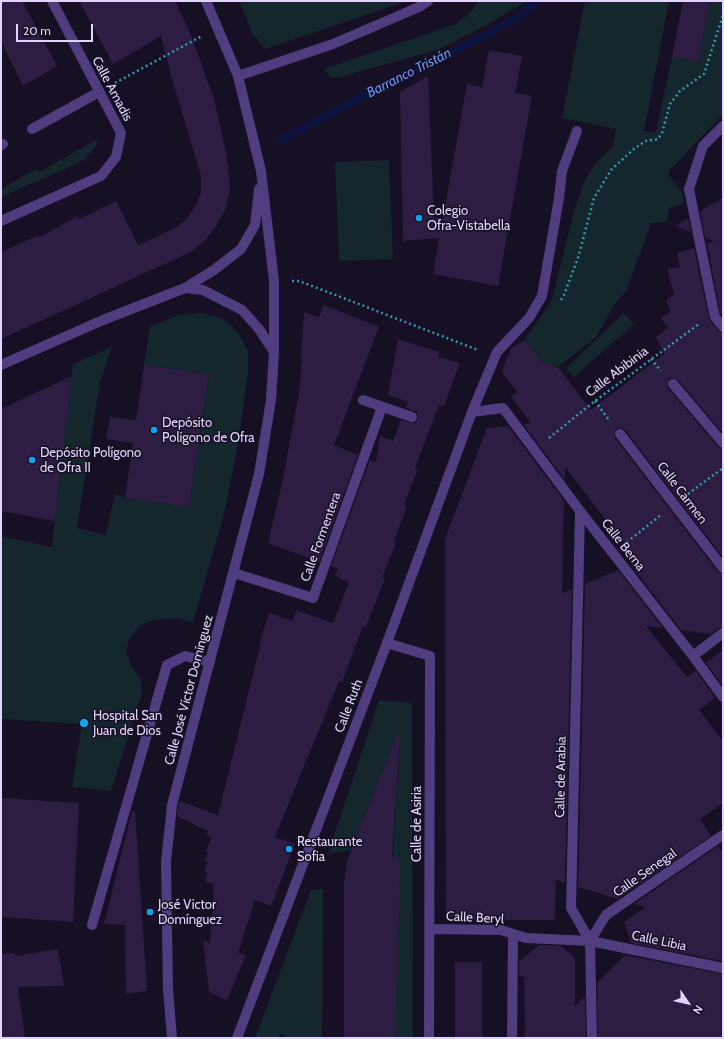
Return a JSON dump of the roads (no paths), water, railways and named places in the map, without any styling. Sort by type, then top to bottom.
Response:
[{"type":"street","name":"Calle Amadis","points":[[1,221],[101,176],[116,157],[121,133],[52,1]]},
{"type":"street","points":[[1,365],[103,320],[185,288],[214,270],[241,249],[255,225],[261,171],[238,76],[206,1]]},
{"type":"street","points":[[238,76],[333,44],[419,7],[428,1]]},
{"type":"street","points":[[32,129],[99,92]]},
{"type":"street","points":[[723,126],[703,146],[689,189],[714,313],[715,317],[723,326]]},
{"type":"street","name":"Calle Ruth","points":[[237,1038],[472,412],[497,352],[529,318],[542,296],[559,198],[562,171],[577,131]]},
{"type":"street","name":"Calle José Víctor Domínguez","points":[[172,1038],[168,989],[167,854],[172,805],[259,474],[271,400],[274,352],[274,281],[261,171]]},
{"type":"street","points":[[185,288],[203,290],[242,310],[259,329],[274,352]]},
{"type":"street","points":[[673,384],[723,443]]},
{"type":"street","points":[[363,400],[412,417]]},
{"type":"street","name":"Calle Formentera","points":[[234,573],[313,598],[382,407]]},
{"type":"street","name":"Calle Berna","points":[[472,412],[503,408],[723,697]]},
{"type":"street","name":"Calle Carmen","points":[[620,434],[723,568]]},
{"type":"street","name":"Calle de Arabia","points":[[580,511],[571,908],[590,941],[592,1038]]},
{"type":"street","points":[[693,656],[723,633]]},
{"type":"street","name":"Calle de Asiria","points":[[386,642],[430,656],[429,1038]]},
{"type":"street","points":[[92,925],[167,664],[185,656],[210,662]]},
{"type":"street","name":"Calle Senegal","points":[[590,941],[606,915],[723,835]]},
{"type":"street","name":"Calle Beryl","points":[[430,929],[501,930],[526,938],[590,941]]},
{"type":"street","points":[[512,1038],[513,934]]},
{"type":"street","name":"Calle Libia","points":[[590,941],[723,968]]},
{"type":"waterway","name":"Barranco Tristán","points":[[279,141],[406,73],[484,36],[520,16],[537,1]]},
{"type":"place","name":"Colegio Ofra-Vistabella","points":[[419,218]]},
{"type":"place","name":"Depósito Polígono de Ofra","points":[[154,430]]},
{"type":"place","name":"Depósito Polígono de Ofra II","points":[[32,460]]},
{"type":"place","name":"Hospital San Juan de Dios","points":[[84,723]]},
{"type":"place","name":"Restaurante Sofia","points":[[289,849]]},
{"type":"place","name":"José Victor Domínguez","points":[[150,912]]}]
